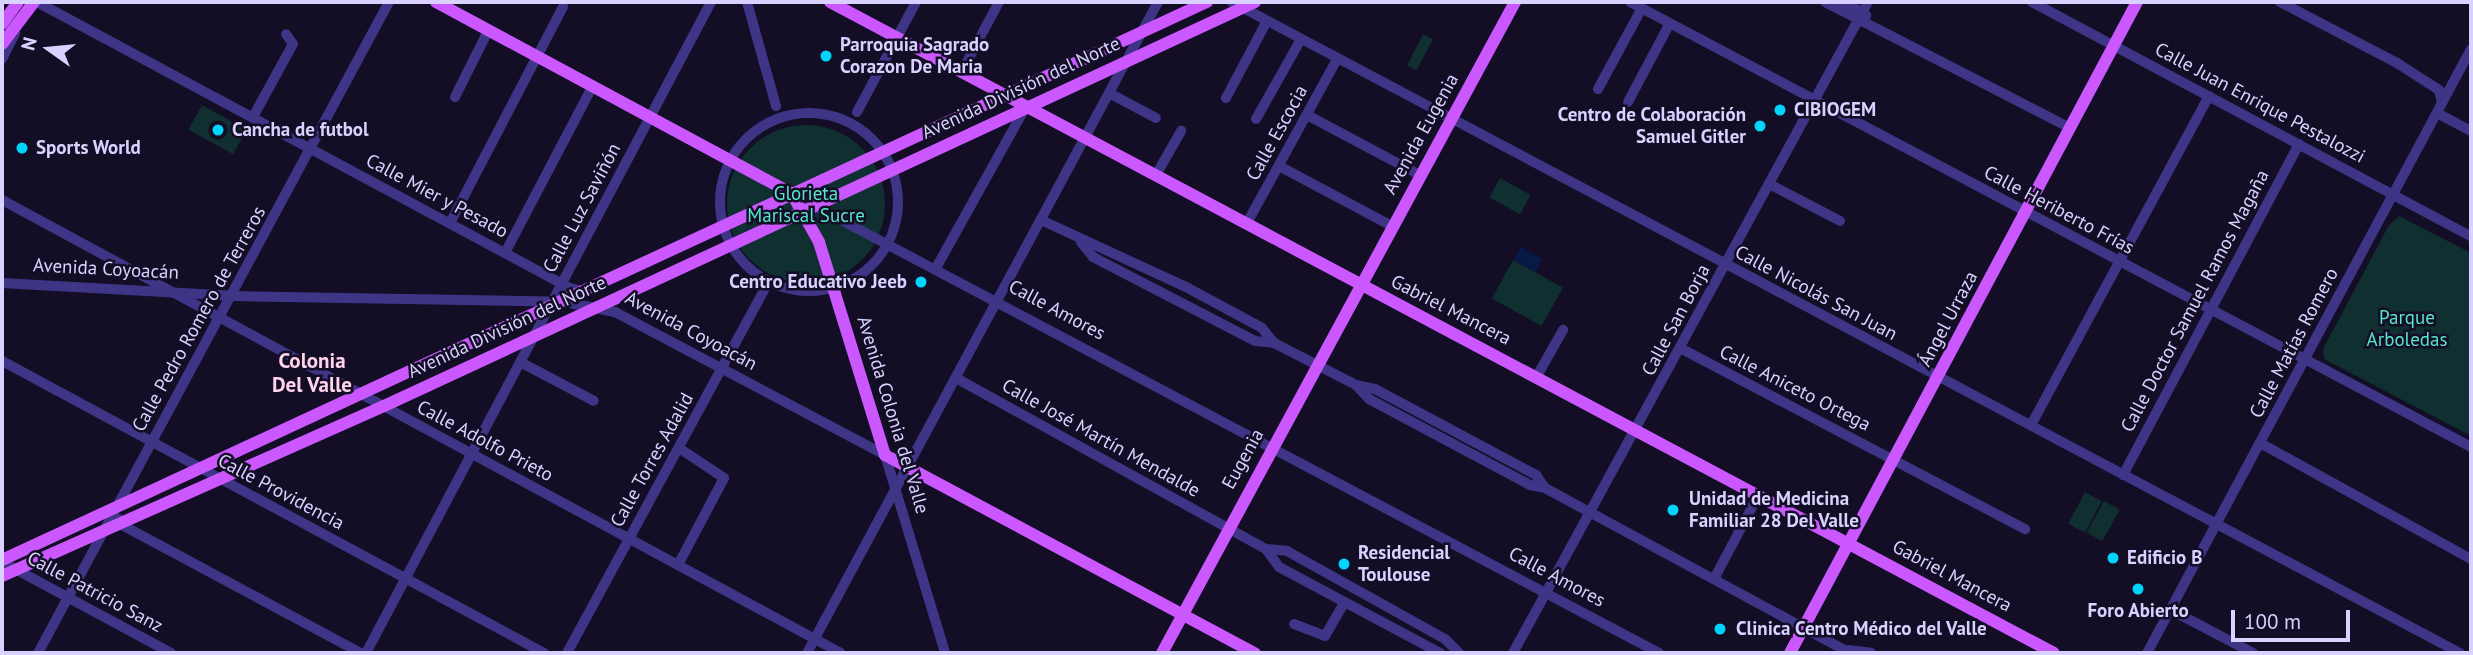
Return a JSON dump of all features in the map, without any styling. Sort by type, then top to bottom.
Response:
[{"type":"main road","points":[[2,24],[18,2]]},
{"type":"main road","points":[[2,44],[36,2]]},
{"type":"main road","points":[[436,2],[792,194]]},
{"type":"main road","name":"Gabriel Mancera","points":[[830,2],[1637,428],[2054,653]]},
{"type":"main road","name":"Avenida División del Norte","points":[[2,561],[1208,2]]},
{"type":"main road","name":"Avenida División del Norte","points":[[2,576],[103,534],[384,406],[537,332],[1127,60],[1236,4],[1255,2]]},
{"type":"main road","name":"Avenida Eugenia","points":[[1360,284],[1515,2]]},
{"type":"main road","name":"Ángel Urraza","points":[[1790,653],[2137,2]]},
{"type":"main road","name":"Avenida Colonia del Valle","points":[[792,194],[807,207],[886,455]]},
{"type":"main road","name":"Eugenia","points":[[1161,653],[1360,284]]},
{"type":"main road","name":"Avenida Coyoacán","points":[[886,455],[1255,653]]},
{"type":"street","name":"Calle Mier y Pesado","points":[[36,2],[561,283],[585,292]]},
{"type":"street","name":"Calle Pedro Romero de Terreros","points":[[38,653],[389,2]]},
{"type":"street","name":"Calle Luz Saviñón","points":[[561,283],[711,2]]},
{"type":"street","points":[[747,2],[776,106]]},
{"type":"street","points":[[857,112],[916,2]]},
{"type":"street","points":[[962,71],[999,2]]},
{"type":"street","points":[[807,653],[1158,2]]},
{"type":"street","name":"Calle Heriberto Frías","points":[[1630,2],[2471,447]]},
{"type":"street","points":[[1825,2],[1863,11]]},
{"type":"street","points":[[1844,2],[1863,11],[1872,23],[2070,128]]},
{"type":"street","name":"Calle Juan Enrique Pestalozzi","points":[[2032,2],[2471,236]]},
{"type":"street","points":[[2280,2],[2408,70],[2439,90],[2440,108],[2471,131]]},
{"type":"street","name":"Calle Nicolás San Juan","points":[[1236,4],[1450,120],[2031,425],[2215,527],[2460,653]]},
{"type":"street","points":[[450,223],[563,7]]},
{"type":"street","points":[[1598,89],[1642,8]]},
{"type":"street","name":"Calle San Borja","points":[[1513,653],[1863,11]]},
{"type":"street","points":[[1226,98],[1267,21]]},
{"type":"street","points":[[1628,102],[1670,23]]},
{"type":"street","points":[[2,59],[19,26]]},
{"type":"street","points":[[455,97],[488,31]]},
{"type":"street","points":[[253,117],[293,44],[286,34]]},
{"type":"street","points":[[1256,118],[1301,39]]},
{"type":"street","name":"Calle Matías Romero","points":[[2147,653],[2471,49]]},
{"type":"street","name":"Calle Escocia","points":[[1247,223],[1337,59]]},
{"type":"street","points":[[505,253],[592,87]]},
{"type":"street","points":[[1109,93],[1156,118]]},
{"type":"street","points":[[2031,425],[2209,96]]},
{"type":"street","points":[[936,268],[1026,106]]},
{"type":"street","points":[[794,113],[839,117],[869,135],[883,151],[892,169],[898,207],[888,243],[865,272],[834,288],[793,291],[768,283],[740,260],[729,244],[722,227],[719,193],[729,162],[754,131],[794,113]]},
{"type":"street","points":[[1307,115],[1420,175]]},
{"type":"street","points":[[1156,175],[1181,131]]},
{"type":"street","name":"Calle Doctor Samuel Ramos Magaña","points":[[2123,475],[2299,144]]},
{"type":"street","points":[[1279,166],[1392,226]]},
{"type":"street","points":[[1769,184],[1840,220]]},
{"type":"street","name":"Calle Adolfo Prieto","points":[[2,200],[841,653]]},
{"type":"street","name":"Calle Amores","points":[[807,207],[888,243],[998,300],[1660,653]]},
{"type":"street","points":[[1041,220],[1082,242],[1100,244],[1186,287],[1262,328],[1274,343]]},
{"type":"street","points":[[1082,242],[1093,257],[1178,302],[1255,341],[1274,343],[1356,385],[1375,389],[1457,440],[1536,475],[1545,488],[1849,652],[1871,653]]},
{"type":"street","points":[[124,286],[131,275],[129,267]]},
{"type":"street","name":"Avenida Coyoacán","points":[[2,283],[124,286],[232,296],[597,305],[886,455]]},
{"type":"street","points":[[366,653],[474,455],[537,332],[555,304],[561,283]]},
{"type":"street","name":"Calle Torres Adalid","points":[[567,653],[768,283]]},
{"type":"street","points":[[1178,302],[1186,287]]},
{"type":"street","points":[[1537,376],[1563,330]]},
{"type":"street","name":"Calle Aniceto Ortega","points":[[1680,348],[2025,529]]},
{"type":"street","name":"Calle Providencia","points":[[2,361],[544,653]]},
{"type":"street","points":[[522,363],[594,401]]},
{"type":"street","name":"Calle José Martín Mendalde","points":[[956,378],[1266,549],[1287,551],[1445,639],[1459,653]]},
{"type":"street","points":[[2260,443],[2471,559]]},
{"type":"street","points":[[678,565],[724,478],[720,471],[679,448]]},
{"type":"street","name":"Avenida Colonia del Valle","points":[[886,455],[945,653]]},
{"type":"street","points":[[1714,579],[1759,494]]},
{"type":"street","points":[[115,510],[122,525],[361,653]]},
{"type":"street","name":"Calle José Martín Mendalde","points":[[1266,549],[1279,566],[1440,653]]},
{"type":"street","name":"Calle Patricio Sanz","points":[[2,561],[171,653]]},
{"type":"street","points":[[1294,624],[1325,636],[1362,593]]},
{"type":"street","points":[[2171,610],[2253,653]]},
{"type":"green space","points":[[1423,34],[1433,39],[1417,70],[1407,65]]},
{"type":"green space","name":"Cancha de futbol","points":[[202,105],[247,130],[233,154],[188,129]]},
{"type":"green space","name":"Glorieta Mariscal Sucre","points":[[806,125],[836,131],[862,148],[879,174],[885,204],[879,234],[862,260],[836,277],[806,283],[776,277],[750,260],[733,234],[727,204],[733,174],[750,148],[776,131]]},
{"type":"green space","points":[[1500,178],[1531,195],[1520,214],[1489,197]]},
{"type":"green space","name":"Parque Arboledas","points":[[2399,216],[2471,253],[2471,436],[2324,359],[2323,349],[2389,225]]},
{"type":"green space","points":[[1513,260],[1563,288],[1542,326],[1492,298]]},
{"type":"green space","points":[[2085,492],[2102,501],[2085,533],[2068,524]]},
{"type":"green space","points":[[2104,501],[2120,510],[2102,541],[2087,532]]},
{"type":"water","points":[[1521,247],[1543,259],[1536,272],[1514,260]]},
{"type":"place","name":"Parroquia Sagrado Corazon De Maria","points":[[826,56]]},
{"type":"place","name":"CIBIOGEM","points":[[1780,110]]},
{"type":"place","name":"Centro de Colaboración Samuel Gitler","points":[[1760,126]]},
{"type":"place","name":"Cancha de futbol","points":[[218,130]]},
{"type":"place","name":"Sports World","points":[[22,148]]},
{"type":"place","name":"Centro Educativo Jeeb","points":[[921,282]]},
{"type":"place","name":"Unidad de Medicina Familiar 28 Del Valle","points":[[1673,510]]},
{"type":"place","name":"Edificio B","points":[[2113,558]]},
{"type":"place","name":"Residencial Toulouse","points":[[1344,564]]},
{"type":"place","name":"Foro Abierto","points":[[2138,589]]},
{"type":"place","name":"Clinica Centro Médico del Valle","points":[[1720,629]]},
{"type":"district","name":"Colonia Del Valle","points":[[312,373]]}]
